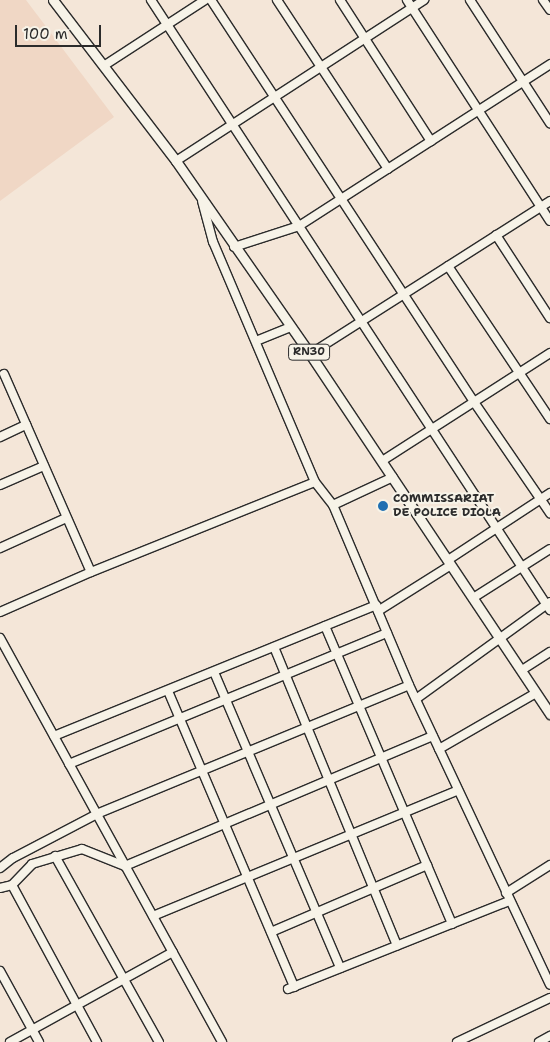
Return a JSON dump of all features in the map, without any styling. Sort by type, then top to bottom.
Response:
[{"type":"main road","name":"RN30","points":[[53,0],[105,65],[176,161],[310,354],[549,711]]},
{"type":"street","points":[[151,0],[496,529],[549,606],[499,636],[416,699]]},
{"type":"street","points":[[105,65],[205,0]]},
{"type":"street","points":[[211,0],[474,402],[550,513]]},
{"type":"street","points":[[277,0],[388,169]]},
{"type":"street","points":[[340,0],[431,141]]},
{"type":"street","points":[[407,0],[550,220]]},
{"type":"street","points":[[176,161],[424,0]]},
{"type":"street","points":[[470,0],[550,123]]},
{"type":"street","points":[[543,0],[550,10]]},
{"type":"street","points":[[234,247],[299,226],[550,64]]},
{"type":"street","points":[[202,200],[213,242],[315,482],[333,505],[409,685],[507,897],[548,975],[550,984]]},
{"type":"street","points":[[310,354],[550,201]]},
{"type":"street","points":[[496,236],[550,318]]},
{"type":"street","points":[[448,266],[550,419]]},
{"type":"street","points":[[256,341],[291,328]]},
{"type":"street","points":[[382,461],[550,352]]},
{"type":"street","points":[[4,374],[91,572]]},
{"type":"street","points":[[0,437],[26,425]]},
{"type":"street","points":[[0,485],[44,466]]},
{"type":"street","points":[[333,505],[393,477]]},
{"type":"street","points":[[0,612],[91,572],[315,482]]},
{"type":"street","points":[[54,736],[325,626],[377,608],[449,563],[550,493]]},
{"type":"street","points":[[0,548],[66,518]]},
{"type":"street","points":[[473,598],[550,549]]},
{"type":"street","points":[[325,626],[452,924]]},
{"type":"street","points":[[69,764],[387,633]]},
{"type":"street","points":[[0,638],[69,764],[99,813],[125,866],[222,1042]]},
{"type":"street","points":[[274,647],[397,946]]},
{"type":"street","points":[[522,670],[550,652]]},
{"type":"street","points":[[214,672],[224,700],[340,968]]},
{"type":"street","points":[[0,868],[13,858],[99,813],[409,685]]},
{"type":"street","points":[[168,691],[271,932],[291,988],[452,924],[507,897],[550,865]]},
{"type":"street","points":[[439,749],[536,693]]},
{"type":"street","points":[[0,888],[12,885],[32,864],[82,849],[125,866],[433,736]]},
{"type":"street","points":[[153,916],[458,790]]},
{"type":"street","points":[[55,856],[159,1042]]},
{"type":"street","points":[[271,932],[427,865]]},
{"type":"street","points":[[12,885],[97,1042]]},
{"type":"street","points":[[10,1042],[173,952]]},
{"type":"street","points":[[0,971],[39,1042]]},
{"type":"street","points":[[457,1042],[550,998]]},
{"type":"shaded area","points":[[0,0],[26,0],[114,117],[0,201]]},
{"type":"place","name":"COMMISSARIAT DE POLICE DIOLA","points":[[383,506]]}]
